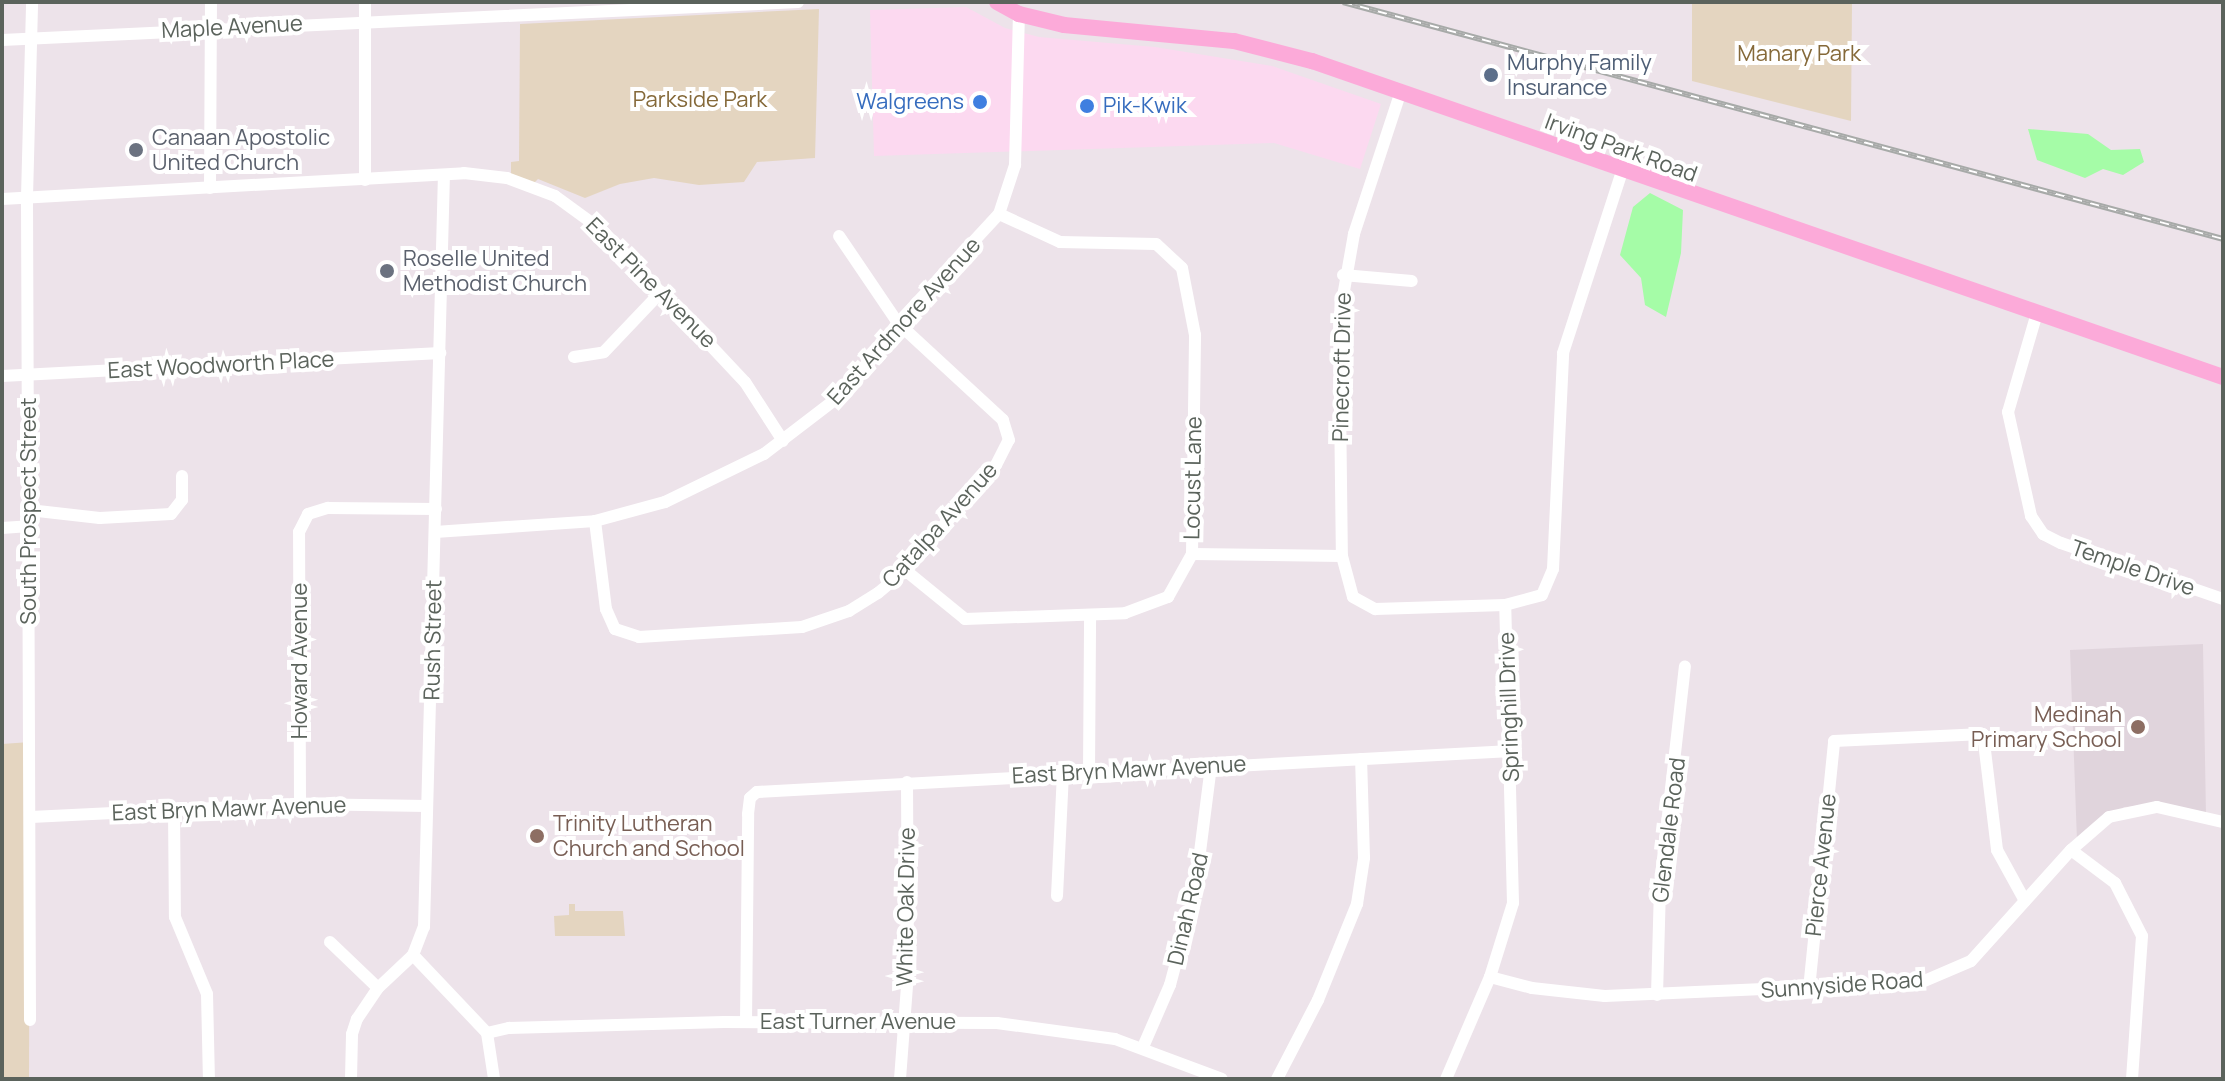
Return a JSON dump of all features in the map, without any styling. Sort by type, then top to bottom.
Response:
[{"type":"main road","name":"Irving Park Road","points":[[997,2],[1019,14],[1064,25],[1234,41],[1401,91],[1734,212],[1795,225],[2223,377]]},
{"type":"street","name":"South Prospect Street","points":[[30,1020],[27,197],[32,2]]},
{"type":"street","points":[[210,188],[211,2]]},
{"type":"street","points":[[365,2],[365,180]]},
{"type":"street","name":"Maple Avenue","points":[[2,40],[665,5],[798,2]]},
{"type":"street","name":"East Ardmore Avenue","points":[[435,532],[595,521],[696,490],[783,441],[845,392],[898,323],[999,214],[1015,165],[1019,14]]},
{"type":"street","name":"Pinecroft Drive","points":[[1401,91],[1343,275],[1338,345],[1342,556],[1353,597],[1375,609],[1505,605]]},
{"type":"street","name":"Springhill Drive","points":[[1446,1079],[1506,933],[1516,871],[1505,605],[1542,595],[1551,577],[1563,353],[1622,171]]},
{"type":"street","name":"East Pine Avenue","points":[[2,199],[444,175],[507,178],[555,196],[603,231],[745,382],[783,441]]},
{"type":"street","name":"Rush Street","points":[[351,1079],[354,1026],[378,988],[413,955],[425,917],[444,175]]},
{"type":"street","name":"Locust Lane","points":[[905,570],[944,606],[965,619],[1090,615],[1137,612],[1168,597],[1192,554],[1195,335],[1182,268],[1156,244],[1060,242],[999,214]]},
{"type":"street","points":[[839,236],[898,323]]},
{"type":"street","points":[[1343,275],[1412,281]]},
{"type":"street","points":[[574,357],[600,355],[661,292]]},
{"type":"street","name":"Temple Drive","points":[[2037,313],[2008,412],[2027,505],[2043,534],[2223,599]]},
{"type":"street","name":"Catalpa Avenue","points":[[595,521],[606,609],[613,625],[639,637],[802,627],[849,611],[905,570],[996,465],[1009,440],[1003,420],[898,323]]},
{"type":"street","name":"East Woodworth Place","points":[[2,376],[440,353]]},
{"type":"street","points":[[29,510],[100,518],[171,514],[182,500],[182,476]]},
{"type":"street","name":"Howard Avenue","points":[[300,804],[299,532],[308,514],[328,508],[436,509]]},
{"type":"street","points":[[2,528],[29,526]]},
{"type":"street","points":[[1192,554],[1342,556]]},
{"type":"street","points":[[1089,772],[1090,615]]},
{"type":"street","name":"Glendale Road","points":[[1657,995],[1660,885],[1685,666]]},
{"type":"street","name":"Pierce Avenue","points":[[1809,989],[1834,741],[1983,734],[1997,850],[2025,901]]},
{"type":"street","name":"East Bryn Mawr Avenue","points":[[746,1022],[750,798],[773,789],[1511,751]]},
{"type":"street","points":[[1277,1079],[1318,1000],[1357,904],[1364,858],[1361,759]]},
{"type":"street","name":"Dinah Road","points":[[1143,1047],[1170,985],[1195,891],[1211,766]]},
{"type":"street","points":[[1057,896],[1063,774]]},
{"type":"street","name":"White Oak Drive","points":[[900,1079],[908,973],[907,782]]},
{"type":"street","name":"East Bryn Mawr Avenue","points":[[31,817],[300,804],[427,806]]},
{"type":"street","name":"Sunnyside Road","points":[[1490,977],[1568,994],[1657,995],[1809,989],[1942,977],[1971,961],[2071,850],[2109,817],[2138,807],[2171,809],[2223,822]]},
{"type":"street","points":[[174,810],[175,917],[207,994],[209,1079]]},
{"type":"street","points":[[2071,850],[2115,883],[2142,936],[2132,1079]]},
{"type":"street","points":[[330,942],[378,988]]},
{"type":"street","points":[[413,955],[487,1033],[494,1079]]},
{"type":"street","name":"East Turner Avenue","points":[[487,1033],[509,1028],[746,1022],[902,1021],[1042,1026],[1143,1047],[1222,1079]]},
{"type":"shaded area","points":[[966,7],[1005,28],[1039,37],[1155,47],[1272,66],[1381,104],[1360,169],[1274,143],[874,156],[870,10]]},
{"type":"shaded area","points":[[2028,129],[2088,134],[2111,150],[2140,149],[2144,162],[2123,175],[2103,169],[2085,178],[2037,160]]},
{"type":"shaded area","points":[[1650,193],[1683,210],[1681,253],[1666,317],[1645,305],[1641,278],[1620,255],[1633,207]]},
{"type":"shaded area","name":"Medinah Primary School","points":[[2203,644],[2206,815],[2161,805],[2124,807],[2077,841],[2070,650]]},
{"type":"green space","name":"Manary Park","points":[[1692,2],[1852,2],[1851,121],[1692,81]]},
{"type":"green space","name":"Parkside Park","points":[[819,9],[815,158],[757,162],[744,182],[699,185],[654,178],[620,184],[585,198],[538,179],[533,184],[511,177],[511,162],[519,161],[520,24]]},
{"type":"green space","points":[[30,742],[29,1079],[2,1079],[2,744]]},
{"type":"green space","points":[[569,904],[575,904],[575,911],[623,911],[625,936],[555,936],[554,916],[569,915]]},
{"type":"railway","points":[[1343,2],[2223,239]]},
{"type":"place","name":"Murphy Family Insurance","points":[[1491,75]]},
{"type":"place","name":"Walgreens","points":[[980,102]]},
{"type":"place","name":"Pik-Kwik","points":[[1087,106]]},
{"type":"place","name":"Canaan Apostolic United Church","points":[[136,150]]},
{"type":"place","name":"Roselle United Methodist Church","points":[[387,271]]},
{"type":"place","name":"Medinah Primary School","points":[[2138,727]]},
{"type":"place","name":"Trinity Lutheran Church and School","points":[[537,836]]}]
